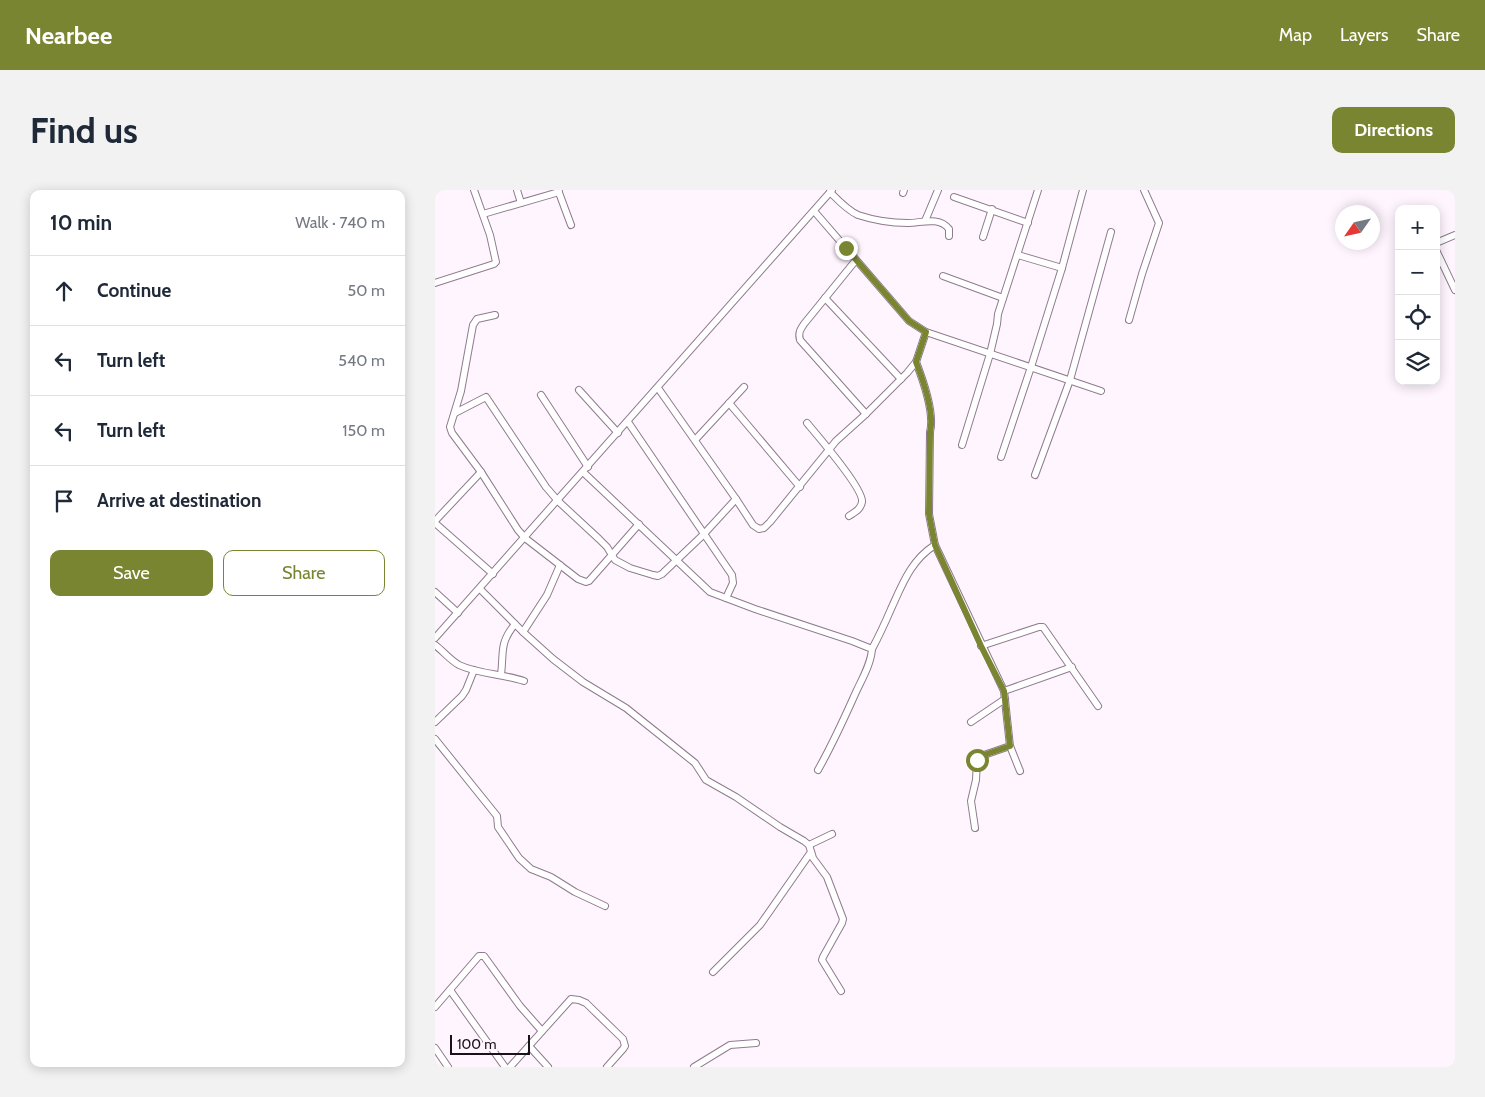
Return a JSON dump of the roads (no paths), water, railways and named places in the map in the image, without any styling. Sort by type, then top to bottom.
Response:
[{"type":"street","points":[[435,283],[496,262],[492,243],[474,190]]},
{"type":"street","points":[[517,190],[521,203]]},
{"type":"street","points":[[925,221],[938,190]]},
{"type":"street","points":[[962,445],[990,354],[998,314],[1039,190]]},
{"type":"street","points":[[1001,457],[1062,268],[1083,190]]},
{"type":"street","points":[[1129,320],[1159,224],[1144,190]]},
{"type":"street","points":[[483,214],[558,191],[571,224]]},
{"type":"street","points":[[435,638],[586,470],[831,191],[846,208],[856,214],[888,222],[908,224],[925,221],[941,223],[949,229],[949,236]]},
{"type":"street","points":[[954,197],[1028,223]]},
{"type":"street","points":[[983,237],[992,210]]},
{"type":"street","points":[[814,211],[909,321],[926,332],[1101,391]]},
{"type":"street","points":[[1035,475],[1070,380],[1111,232]]},
{"type":"street","points":[[1440,241],[1455,235]]},
{"type":"street","points":[[1018,255],[1062,268]]},
{"type":"street","points":[[1440,258],[1455,290]]},
{"type":"street","points":[[856,260],[799,330],[799,335],[800,340],[866,414]]},
{"type":"street","points":[[943,276],[1003,298]]},
{"type":"street","points":[[825,298],[901,379]]},
{"type":"street","points":[[495,315],[477,319],[473,325],[461,391],[450,427],[452,433],[481,472],[525,538],[577,579],[586,582],[639,524]]},
{"type":"street","points":[[658,388],[753,525],[759,529],[764,528],[836,442],[916,362],[926,332]]},
{"type":"street","points":[[916,362],[923,380],[932,423],[930,432],[929,514],[935,545],[1004,695],[1010,746],[1020,771]]},
{"type":"street","points":[[695,440],[744,387]]},
{"type":"street","points":[[579,390],[618,433]]},
{"type":"street","points":[[541,395],[586,470],[710,592],[872,649]]},
{"type":"street","points":[[455,413],[486,398],[511,432],[546,487],[558,501],[599,539],[615,560],[630,568],[658,576],[677,560],[736,498]]},
{"type":"street","points":[[729,403],[800,487]]},
{"type":"street","points":[[628,422],[732,575],[733,583],[726,598]]},
{"type":"street","points":[[807,423],[855,484],[862,501],[858,510],[849,516]]},
{"type":"street","points":[[481,472],[435,522],[493,574]]},
{"type":"street","points":[[818,770],[830,749],[860,684],[872,649],[909,570],[927,550],[935,545]]},
{"type":"street","points":[[523,632],[547,595],[560,565]]},
{"type":"street","points":[[480,589],[553,659],[583,682],[626,708],[656,731],[695,763],[706,780],[736,797],[810,849],[817,865],[827,877],[843,918],[822,960],[841,991]]},
{"type":"street","points":[[435,592],[458,613]]},
{"type":"street","points":[[501,675],[503,643],[515,624]]},
{"type":"street","points":[[981,646],[1043,627],[1098,706]]},
{"type":"street","points":[[435,645],[458,664],[474,670],[523,681]]},
{"type":"street","points":[[971,722],[1004,695],[1072,667]]},
{"type":"street","points":[[435,722],[462,696],[474,670]]},
{"type":"street","points":[[435,739],[497,816],[498,827],[519,858],[531,869],[551,877],[575,892],[605,906]]},
{"type":"street","points":[[975,828],[971,802],[976,780],[977,760],[981,756],[1010,746]]},
{"type":"street","points":[[713,972],[760,925],[810,849],[832,834]]},
{"type":"street","points":[[435,1007],[479,956],[484,956],[520,1006],[542,1031]]},
{"type":"street","points":[[450,990],[505,1067]]},
{"type":"street","points":[[510,1067],[571,999],[585,1003],[623,1039],[625,1046],[607,1067]]},
{"type":"street","points":[[695,1067],[730,1045],[756,1042]]},
{"type":"street","points":[[529,1046],[548,1067]]},
{"type":"street","points":[[435,1048],[448,1067]]}]
